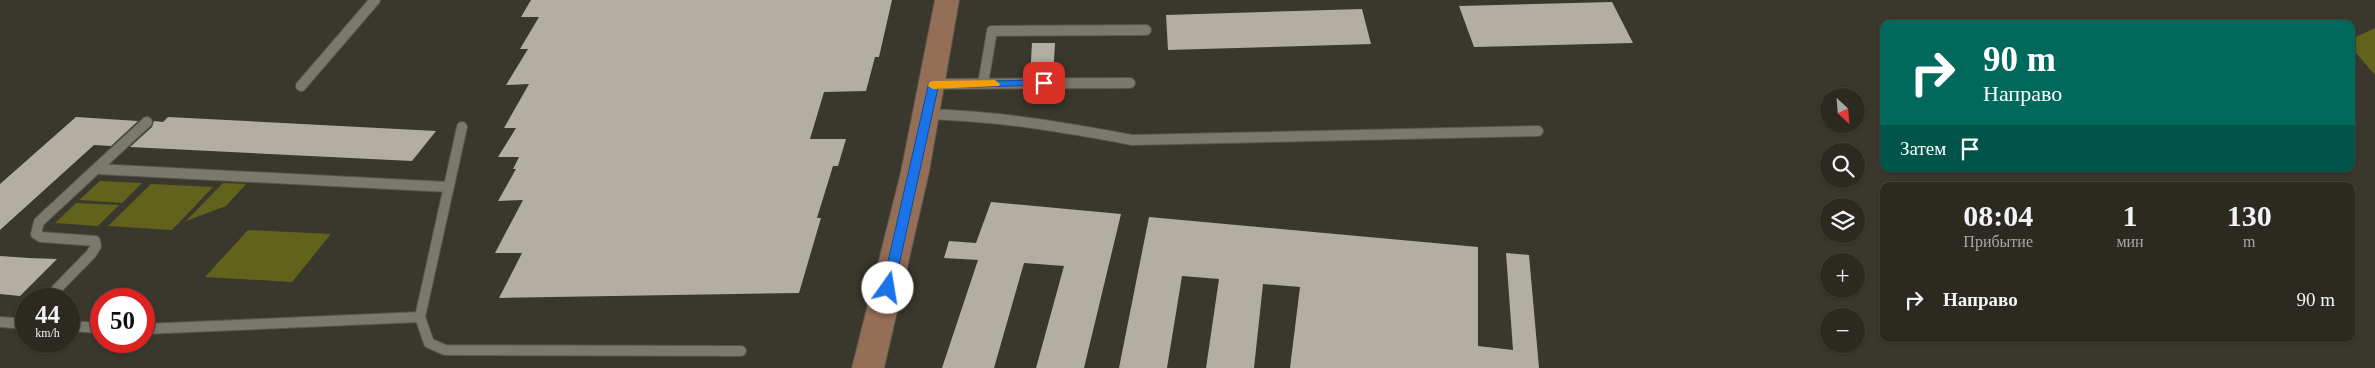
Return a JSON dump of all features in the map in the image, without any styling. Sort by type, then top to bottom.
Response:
[{"type":"main road","points":[[868,368],[915,172],[933,84],[947,0]]},
{"type":"lane","points":[[301,86],[375,0]]},
{"type":"lane","points":[[983,84],[992,31],[1146,30]]},
{"type":"lane","points":[[933,84],[1130,83]]},
{"type":"lane","points":[[927,114],[966,115],[1066,127],[1132,140],[1538,131]]},
{"type":"lane","points":[[57,288],[91,254],[96,246],[95,241],[41,236],[36,234],[39,222],[147,122]]},
{"type":"lane","points":[[462,128],[420,317],[428,344],[435,349],[445,350],[741,350]]},
{"type":"lane","points":[[96,169],[449,187]]},
{"type":"lane","points":[[155,329],[420,317]]},
{"type":"lane","points":[[0,322],[15,322]]},
{"type":"shaded area","points":[[2375,28],[2375,75],[2355,52],[2355,37]]},
{"type":"shaded area","points":[[100,181],[142,183],[122,203],[79,200]]},
{"type":"shaded area","points":[[223,183],[246,184],[226,206],[186,221]]},
{"type":"shaded area","points":[[151,184],[213,187],[172,230],[108,226]]},
{"type":"shaded area","points":[[76,203],[119,205],[98,226],[55,223]]},
{"type":"shaded area","points":[[248,230],[331,234],[292,282],[205,277]]},
{"type":"building","points":[[531,0],[892,0],[879,57],[875,57],[866,91],[824,92],[810,139],[846,139],[838,166],[833,166],[817,218],[821,218],[799,293],[499,298],[522,253],[495,253],[523,200],[498,201],[516,169],[513,169],[519,157],[498,157],[516,128],[504,128],[529,84],[506,85],[528,49],[520,49],[539,17],[521,17]]},
{"type":"building","points":[[1612,2],[1633,43],[1474,47],[1459,6]]},
{"type":"building","points":[[1362,9],[1371,44],[1168,50],[1166,15]]},
{"type":"building","points":[[1032,43],[1055,43],[1053,77],[1030,77]]},
{"type":"building","points":[[76,117],[138,121],[111,146],[94,145],[0,230],[0,184]]},
{"type":"building","points":[[168,117],[436,131],[412,161],[130,147],[152,127],[154,121],[163,122]]},
{"type":"building","points":[[991,202],[1121,214],[1084,368],[1036,368],[1064,266],[1024,263],[994,368],[942,368],[978,260],[944,258],[949,241],[976,243]]},
{"type":"building","points":[[1149,217],[1478,247],[1478,346],[1513,350],[1506,253],[1529,255],[1539,368],[1290,368],[1300,287],[1263,284],[1254,368],[1206,368],[1219,279],[1182,276],[1167,368],[1119,368]]},
{"type":"building","points":[[0,256],[57,259],[28,288],[15,288],[15,296],[0,294]]},
{"type":"slow traffic","points":[[933,86],[933,84],[995,84]]},
{"type":"route","points":[[888,288],[933,84],[1044,83]]}]
